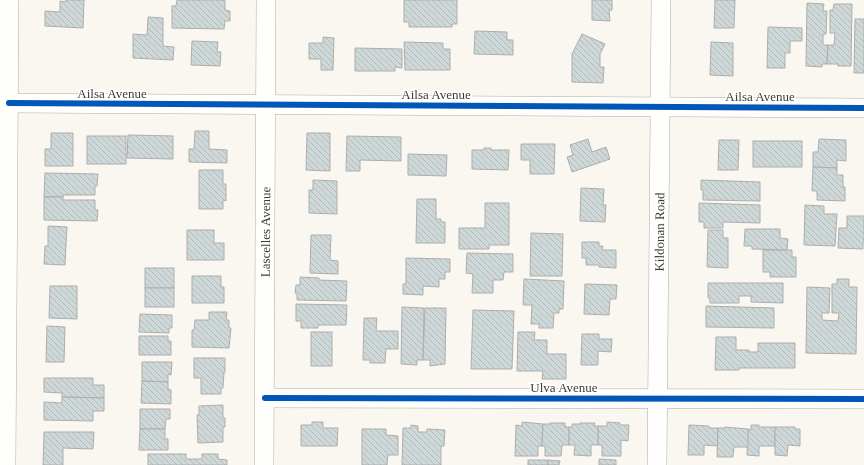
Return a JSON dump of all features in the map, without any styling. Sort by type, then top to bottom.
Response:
[{"type":"street","points":[[4,458],[4,207],[9,103],[9,0]]},
{"type":"street","name":"Lascelles Avenue","points":[[264,465],[266,0]]},
{"type":"street","name":"Kildonan Road","points":[[657,465],[661,0]]},
{"type":"street","name":"Ailsa Avenue","points":[[9,103],[864,108]]},
{"type":"street","name":"Ulva Avenue","points":[[265,398],[864,399]]},
{"type":"building","points":[[66,0],[84,0],[83,28],[45,26],[45,11],[60,12],[60,1],[66,2]]},
{"type":"building","points":[[177,0],[225,0],[225,10],[230,11],[230,21],[225,21],[224,29],[172,28],[172,6],[176,6]]},
{"type":"building","points":[[404,0],[457,0],[457,24],[452,24],[452,27],[409,27],[409,22],[404,22]]},
{"type":"building","points":[[592,0],[612,0],[612,10],[609,10],[610,21],[592,20]]},
{"type":"building","points":[[715,0],[735,0],[734,28],[714,28]]},
{"type":"building","points":[[807,3],[824,4],[823,11],[827,11],[826,34],[823,34],[823,45],[828,45],[827,64],[822,64],[822,67],[806,66]]},
{"type":"building","points":[[834,4],[852,4],[851,66],[827,64],[828,45],[834,45],[835,33],[830,33],[830,10],[833,10]]},
{"type":"building","points":[[148,17],[163,18],[163,46],[174,47],[173,60],[133,58],[133,34],[147,35]]},
{"type":"building","points":[[855,19],[864,19],[864,73],[854,73]]},
{"type":"building","points":[[768,27],[802,28],[802,41],[790,41],[790,53],[785,53],[785,68],[767,68]]},
{"type":"building","points":[[475,31],[507,32],[507,40],[513,40],[513,55],[474,54]]},
{"type":"building","points":[[582,34],[605,44],[600,54],[600,67],[604,67],[603,83],[572,82],[572,54]]},
{"type":"building","points":[[323,37],[334,38],[333,70],[321,70],[321,59],[309,59],[309,43],[323,43]]},
{"type":"building","points":[[192,41],[218,42],[217,52],[221,52],[220,66],[191,65]]},
{"type":"building","points":[[404,42],[443,43],[443,49],[450,49],[450,70],[405,70]]},
{"type":"building","points":[[711,42],[733,43],[733,76],[710,75]]},
{"type":"building","points":[[355,48],[402,49],[402,68],[395,67],[395,71],[355,71]]},
{"type":"building","points":[[195,131],[209,131],[209,149],[227,150],[227,163],[189,162],[189,149],[194,149]]},
{"type":"building","points":[[51,133],[73,133],[73,166],[45,166],[45,149],[51,149]]},
{"type":"building","points":[[307,133],[330,133],[330,171],[306,170]]},
{"type":"building","points":[[128,135],[173,136],[173,159],[127,158]]},
{"type":"building","points":[[87,136],[126,136],[126,164],[87,164]]},
{"type":"building","points":[[347,136],[401,137],[401,161],[360,160],[360,171],[346,171]]},
{"type":"building","points":[[588,139],[592,152],[606,147],[610,159],[572,172],[567,157],[573,155],[570,145]]},
{"type":"building","points":[[819,139],[846,140],[846,161],[837,160],[837,168],[813,167],[813,152],[818,152]]},
{"type":"building","points":[[719,140],[739,140],[738,170],[718,170]]},
{"type":"building","points":[[753,141],[802,141],[802,167],[753,167]]},
{"type":"building","points":[[521,144],[555,144],[554,174],[530,174],[530,160],[521,160]]},
{"type":"building","points":[[484,148],[491,148],[491,150],[509,150],[508,170],[472,169],[472,150],[483,150]]},
{"type":"building","points":[[408,154],[447,155],[446,176],[408,175]]},
{"type":"building","points":[[813,167],[837,168],[837,175],[843,175],[845,201],[817,200],[817,191],[812,191]]},
{"type":"building","points":[[199,170],[223,170],[223,184],[226,184],[226,201],[223,200],[223,209],[199,209]]},
{"type":"building","points":[[45,173],[98,174],[97,186],[95,186],[95,195],[63,195],[63,197],[44,197]]},
{"type":"building","points":[[313,180],[337,181],[337,214],[309,213],[309,190],[313,190]]},
{"type":"building","points":[[701,180],[760,182],[760,201],[703,200]]},
{"type":"building","points":[[581,188],[604,189],[603,205],[606,205],[605,222],[580,221]]},
{"type":"building","points":[[44,197],[63,197],[63,200],[95,200],[95,210],[98,210],[97,221],[44,220]]},
{"type":"building","points":[[417,199],[436,199],[436,219],[441,219],[441,222],[445,222],[445,243],[416,243]]},
{"type":"building","points":[[485,203],[509,203],[509,245],[489,245],[489,249],[459,249],[459,228],[485,228]]},
{"type":"building","points":[[699,203],[760,205],[760,223],[723,222],[723,228],[704,228],[704,222],[699,222]]},
{"type":"building","points":[[805,205],[824,206],[824,214],[837,214],[835,246],[804,245]]},
{"type":"building","points":[[847,216],[864,216],[863,249],[838,248],[839,228],[847,228]]},
{"type":"building","points":[[48,226],[67,227],[65,265],[44,264],[45,246],[48,246]]},
{"type":"building","points":[[745,229],[780,229],[780,238],[788,239],[787,250],[752,249],[752,246],[744,246]]},
{"type":"building","points":[[187,230],[214,230],[214,243],[224,243],[224,260],[187,260]]},
{"type":"building","points":[[708,230],[723,230],[723,238],[728,238],[728,268],[707,267]]},
{"type":"building","points":[[531,233],[563,234],[562,276],[530,276]]},
{"type":"building","points":[[311,235],[331,235],[330,260],[338,261],[338,274],[310,273]]},
{"type":"building","points":[[582,242],[599,242],[599,246],[603,246],[602,250],[616,250],[616,268],[599,267],[599,265],[586,265],[586,258],[582,258]]},
{"type":"building","points":[[763,250],[792,250],[792,257],[796,257],[796,277],[770,277],[770,272],[763,272]]},
{"type":"building","points":[[467,253],[513,254],[513,272],[504,272],[503,280],[493,280],[493,293],[472,293],[473,274],[466,273]]},
{"type":"building","points":[[406,258],[450,259],[450,272],[445,272],[445,279],[439,279],[439,287],[423,286],[423,295],[403,294],[403,284],[406,284]]},
{"type":"building","points":[[145,268],[174,268],[174,288],[145,288]]},
{"type":"building","points":[[192,276],[221,276],[221,287],[224,287],[224,303],[192,303]]},
{"type":"building","points":[[300,277],[319,278],[319,280],[347,281],[346,301],[297,300],[297,294],[295,293],[296,285],[300,285]]},
{"type":"building","points":[[524,279],[564,281],[563,309],[559,309],[559,313],[554,313],[553,328],[539,328],[539,324],[531,324],[532,305],[523,305]]},
{"type":"building","points":[[837,279],[849,279],[849,287],[857,287],[856,354],[806,353],[807,287],[830,288],[829,313],[822,313],[822,320],[838,321],[839,313],[832,313],[832,284],[837,284]]},
{"type":"building","points":[[708,283],[783,283],[783,303],[751,302],[751,296],[739,296],[739,303],[710,303],[710,299],[708,298]]},
{"type":"building","points":[[585,284],[617,285],[616,299],[610,299],[609,315],[584,314]]},
{"type":"building","points":[[50,286],[77,286],[77,319],[49,318]]},
{"type":"building","points":[[145,288],[174,288],[174,307],[145,307]]},
{"type":"building","points":[[296,304],[347,305],[346,325],[318,325],[318,328],[301,328],[301,321],[296,321]]},
{"type":"building","points":[[706,306],[774,308],[774,328],[706,327]]},
{"type":"building","points":[[402,307],[424,308],[423,360],[417,360],[417,365],[401,364]]},
{"type":"building","points":[[425,308],[446,308],[445,364],[430,366],[430,360],[423,360]]},
{"type":"building","points":[[473,310],[514,311],[512,369],[471,369]]},
{"type":"building","points":[[209,312],[227,312],[226,320],[229,320],[229,328],[231,328],[229,348],[192,347],[192,330],[194,330],[195,320],[209,320]]},
{"type":"building","points":[[140,314],[172,315],[172,328],[169,328],[169,333],[139,332]]},
{"type":"building","points":[[364,318],[377,318],[376,331],[398,331],[398,349],[386,349],[385,363],[370,363],[370,360],[363,360]]},
{"type":"building","points":[[47,326],[65,327],[64,362],[46,362]]},
{"type":"building","points":[[311,332],[332,332],[332,366],[311,366]]},
{"type":"building","points":[[518,332],[535,332],[534,340],[547,340],[547,354],[566,354],[566,379],[542,379],[543,371],[517,371]]},
{"type":"building","points":[[582,334],[599,334],[599,339],[612,339],[611,352],[598,351],[598,365],[581,365]]},
{"type":"building","points":[[139,336],[168,336],[168,341],[171,341],[171,355],[139,355]]},
{"type":"building","points":[[716,337],[736,337],[736,350],[749,350],[749,352],[758,352],[758,343],[795,343],[795,368],[739,368],[739,370],[715,370]]},
{"type":"building","points":[[194,358],[225,358],[225,372],[221,394],[201,394],[201,378],[194,378]]},
{"type":"building","points":[[142,362],[172,362],[171,375],[168,374],[168,382],[142,381]]},
{"type":"building","points":[[44,378],[93,378],[93,385],[104,385],[104,398],[62,397],[62,393],[44,392]]},
{"type":"building","points":[[142,381],[168,382],[168,389],[171,390],[171,404],[141,403]]},
{"type":"building","points":[[62,397],[104,398],[104,411],[93,411],[93,421],[44,420],[44,402],[62,403]]},
{"type":"building","points":[[223,405],[225,427],[223,427],[223,442],[198,443],[197,415],[199,415],[199,406]]},
{"type":"building","points":[[140,409],[170,409],[170,419],[166,419],[165,429],[140,429]]},
{"type":"building","points":[[312,422],[323,422],[323,428],[338,428],[337,446],[301,446],[301,425],[312,425]]},
{"type":"building","points":[[522,422],[543,424],[542,446],[538,446],[538,456],[515,456],[516,425],[522,426]]},
{"type":"building","points":[[607,422],[620,423],[620,425],[629,425],[628,441],[621,440],[621,456],[602,456],[602,445],[598,445],[598,426],[607,426]]},
{"type":"building","points":[[565,423],[565,427],[569,427],[569,445],[562,445],[561,456],[545,456],[545,446],[542,446],[543,424]]},
{"type":"building","points":[[595,423],[594,426],[598,426],[598,445],[591,445],[591,456],[574,455],[575,445],[569,445],[569,427],[572,427],[572,424]]},
{"type":"building","points":[[411,425],[418,426],[418,432],[427,432],[427,429],[445,430],[444,446],[441,446],[441,465],[402,465],[403,428],[411,428]]},
{"type":"building","points":[[689,425],[718,428],[718,446],[704,445],[704,455],[688,455]]},
{"type":"building","points":[[751,425],[759,425],[759,427],[775,427],[775,446],[759,446],[759,456],[747,455],[748,429],[751,430]]},
{"type":"building","points":[[725,427],[748,429],[748,447],[734,447],[733,457],[717,457],[718,428]]},
{"type":"building","points":[[775,427],[795,427],[795,429],[800,429],[800,446],[788,445],[787,456],[775,455]]},
{"type":"building","points":[[140,429],[165,429],[165,439],[168,439],[168,450],[139,450]]},
{"type":"building","points":[[362,429],[386,429],[386,435],[398,436],[398,455],[388,455],[387,465],[362,465]]},
{"type":"building","points":[[44,432],[94,432],[93,449],[63,448],[63,465],[43,465]]},
{"type":"building","points":[[148,454],[186,454],[186,459],[202,459],[202,454],[218,454],[218,459],[227,460],[227,465],[148,465]]},
{"type":"building","points":[[599,459],[616,460],[616,465],[599,465]]},
{"type":"building","points":[[528,460],[548,460],[548,465],[528,465]]},
{"type":"building","points":[[548,460],[560,461],[559,465],[548,465]]},
{"type":"cycle path","points":[[9,103],[864,108]]},
{"type":"cycle path","points":[[265,398],[864,399]]}]
